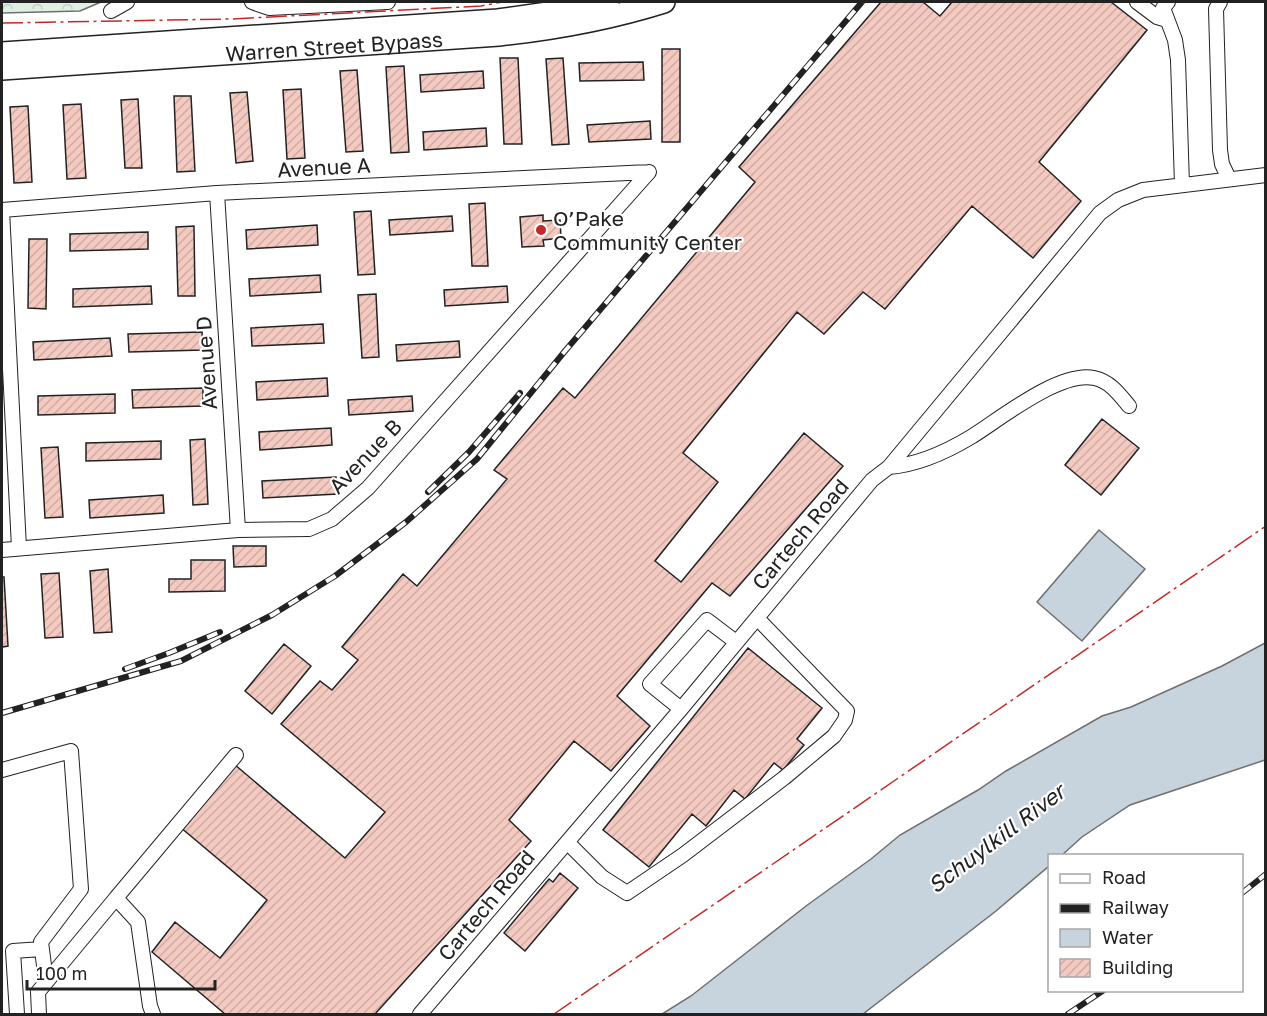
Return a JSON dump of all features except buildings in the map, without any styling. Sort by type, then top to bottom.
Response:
[{"type":"highway","name":"Warren Street Bypass","points":[[2,53],[498,20],[553,13],[608,2]]},
{"type":"highway","name":"Warren Street Bypass","points":[[2,69],[488,36],[565,26],[664,2]]},
{"type":"street","points":[[111,11],[127,2]]},
{"type":"street","points":[[252,2],[269,8],[388,2]]},
{"type":"street","points":[[1137,2],[1157,17],[1167,20]]},
{"type":"street","points":[[1168,2],[1163,8],[1175,40],[1179,60],[1182,185]]},
{"type":"street","points":[[1220,2],[1216,9],[1220,150],[1228,179]]},
{"type":"street","name":"Avenue A","points":[[2,210],[217,193],[649,172]]},
{"type":"street","name":"Avenue B","points":[[2,550],[238,530],[309,529],[332,519],[368,488],[649,172]]},
{"type":"street","name":"Cartech Road","points":[[420,1014],[681,709],[872,480],[889,467],[1100,213],[1118,200],[1143,190],[1266,175]]},
{"type":"street","name":"Avenue D","points":[[217,193],[238,530]]},
{"type":"street","points":[[2,210],[7,415],[19,548]]},
{"type":"street","points":[[889,467],[906,466],[968,439],[1046,389],[1071,380],[1097,378],[1115,389],[1130,406]]},
{"type":"street","points":[[567,842],[602,878],[627,893],[726,823],[834,736],[845,720],[847,711],[757,618]]},
{"type":"street","points":[[681,709],[650,684],[707,620],[736,642]]},
{"type":"street","points":[[2,770],[71,751],[81,889],[41,942],[46,981]]},
{"type":"street","points":[[39,1014],[38,992],[46,981],[236,755]]},
{"type":"street","points":[[116,898],[138,922],[153,1014]]},
{"type":"street","points":[[17,1014],[7,951],[42,949]]},
{"type":"green space","points":[[2,2],[101,2],[80,11],[2,13]]},
{"type":"water","points":[[1099,530],[1145,569],[1082,641],[1037,602]]},
{"type":"water","name":"Schuylkill River","points":[[1265,643],[1265,760],[1130,805],[1082,837],[1063,854],[1048,854],[1048,867],[996,911],[863,1014],[662,1014],[691,996],[900,835],[1102,716],[1131,707],[1222,666]]},
{"type":"railway","points":[[2,713],[181,661],[272,615],[335,576],[406,522],[477,459],[565,351],[862,2]]},
{"type":"railway","points":[[428,492],[469,452],[520,393]]},
{"type":"railway","points":[[125,669],[220,632]]},
{"type":"railway","points":[[1243,892],[1266,874]]},
{"type":"railway","points":[[1068,1014],[1101,992]]},
{"type":"power","points":[[2,23],[231,19],[481,6],[502,2]]},
{"type":"power","points":[[554,1014],[1266,526]]},
{"type":"place","name":"O’Pake Community Center","points":[[541,230]]}]
